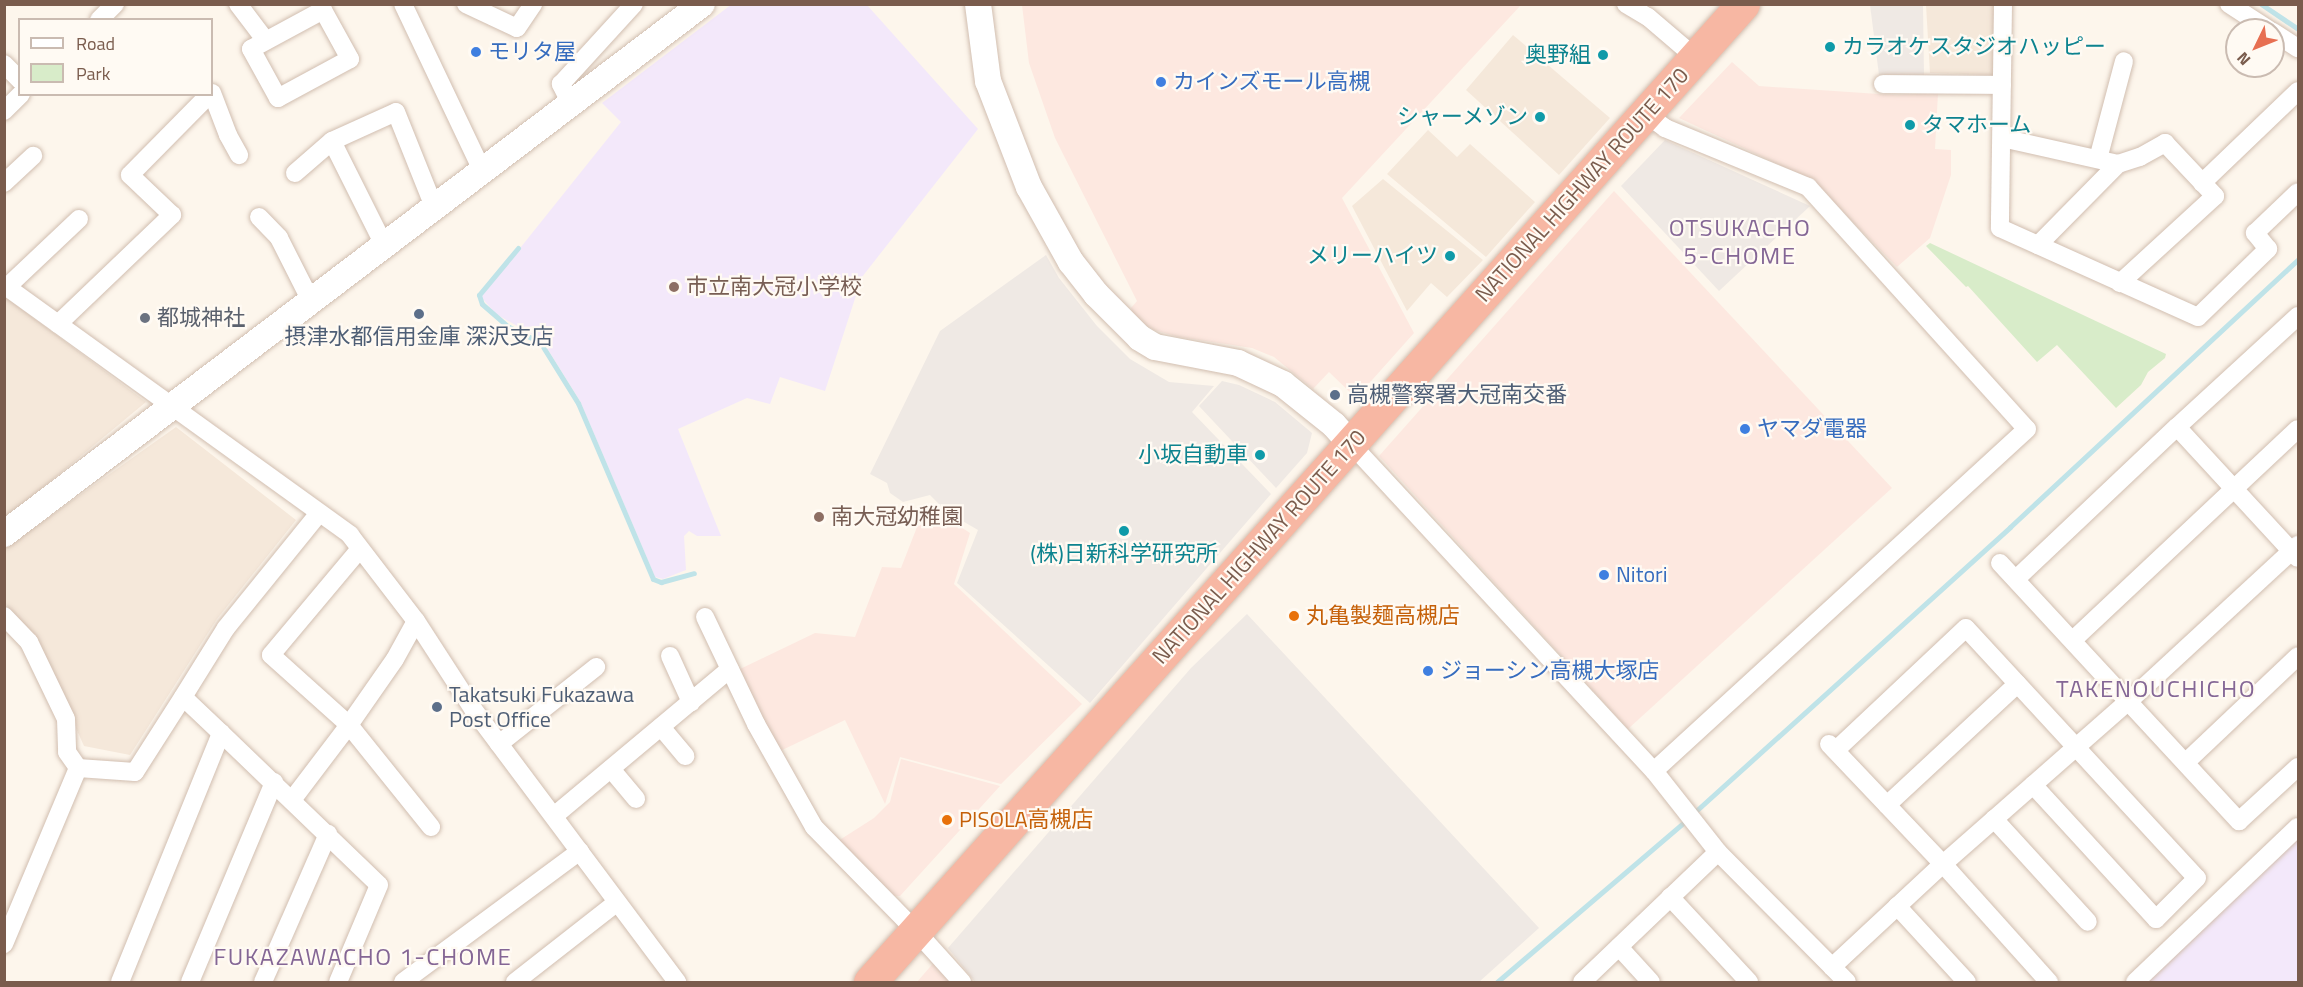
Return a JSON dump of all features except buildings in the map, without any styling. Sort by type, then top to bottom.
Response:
[{"type":"highway","name":"NATIONAL HIGHWAY ROUTE 170","points":[[870,982],[1743,4]]},
{"type":"street","points":[[101,18],[115,4]]},
{"type":"street","points":[[238,4],[266,41]]},
{"type":"street","points":[[403,4],[482,170]]},
{"type":"street","points":[[466,4],[517,28],[533,4]]},
{"type":"street","points":[[572,105],[561,84],[634,4]]},
{"type":"street","points":[[4,534],[124,446],[171,406],[482,170],[572,105],[702,4]]},
{"type":"street","points":[[978,4],[988,81],[1029,187],[1071,262],[1096,294],[1134,333],[1155,346],[1238,363],[1283,384],[1334,425],[1654,771],[1718,852],[1847,982]]},
{"type":"street","points":[[1626,4],[1648,17],[1696,58]]},
{"type":"street","points":[[2003,4],[2000,228],[2198,317],[2268,249],[2256,233],[2298,192]]},
{"type":"street","points":[[2229,4],[2251,18]]},
{"type":"street","points":[[323,10],[350,59],[278,98],[251,49],[266,41],[323,10]]},
{"type":"street","points":[[2285,40],[2298,48]]},
{"type":"street","points":[[2098,159],[2124,61]]},
{"type":"street","points":[[4,64],[18,78]]},
{"type":"street","points":[[1883,84],[2002,85]]},
{"type":"street","points":[[2202,183],[2298,91]]},
{"type":"street","points":[[4,111],[19,96]]},
{"type":"street","points":[[58,324],[172,215],[130,175],[209,96]]},
{"type":"street","points":[[212,96],[239,155]]},
{"type":"street","points":[[295,173],[332,141],[396,112],[434,207]]},
{"type":"street","points":[[1646,114],[1665,128],[1809,187],[2027,429],[1654,771]]},
{"type":"street","points":[[2002,138],[2118,164]]},
{"type":"street","points":[[332,141],[384,245]]},
{"type":"street","points":[[2038,245],[2118,164],[2140,157],[2165,143],[2215,196],[2120,283]]},
{"type":"street","points":[[4,183],[33,156]]},
{"type":"street","points":[[259,217],[279,238],[311,301]]},
{"type":"street","points":[[79,219],[6,286],[350,535],[359,550],[416,621],[473,709],[677,982]]},
{"type":"street","points":[[2016,579],[2298,316]]},
{"type":"street","points":[[1832,967],[1943,864],[2296,551],[2177,428]]},
{"type":"street","points":[[2073,640],[2298,429]]},
{"type":"street","points":[[78,768],[135,772],[226,628],[319,513]]},
{"type":"street","points":[[359,550],[272,655],[349,725],[431,827]]},
{"type":"street","points":[[2000,563],[2130,700],[2239,821],[2298,767]]},
{"type":"street","points":[[4,616],[29,642],[34,652],[66,718],[67,752],[78,768]]},
{"type":"street","points":[[705,617],[756,724],[814,827],[916,931],[962,982]]},
{"type":"street","points":[[292,800],[395,659],[416,621]]},
{"type":"street","points":[[2033,785],[2156,919],[2197,878],[1966,628],[1833,747],[1943,864],[2049,982]]},
{"type":"street","points":[[669,656],[691,702]]},
{"type":"street","points":[[2186,762],[2298,656]]},
{"type":"street","points":[[499,744],[596,667]]},
{"type":"street","points":[[554,816],[730,669]]},
{"type":"street","points":[[1887,805],[2017,684]]},
{"type":"street","points":[[183,697],[379,885],[338,982]]},
{"type":"street","points":[[661,727],[686,756]]},
{"type":"street","points":[[126,980],[221,733]]},
{"type":"street","points":[[4,944],[78,768]]},
{"type":"street","points":[[611,769],[636,799]]},
{"type":"street","points":[[190,982],[274,782]]},
{"type":"street","points":[[1994,819],[2088,922]]},
{"type":"street","points":[[2135,982],[2298,827]]},
{"type":"street","points":[[263,982],[328,834]]},
{"type":"street","points":[[403,982],[580,851]]},
{"type":"street","points":[[1582,982],[1718,852]]},
{"type":"street","points":[[1670,897],[1749,982]]},
{"type":"street","points":[[515,982],[616,903]]},
{"type":"street","points":[[1897,906],[1968,982]]},
{"type":"street","points":[[1619,947],[1651,982]]},
{"type":"shaded area","name":"市立南大冠小学校","points":[[732,4],[867,5],[978,129],[862,277],[825,391],[780,377],[770,404],[747,398],[678,429],[721,536],[697,536],[689,531],[684,536],[686,570],[663,579],[655,577],[580,401],[542,340],[496,314],[481,297],[621,122],[602,103]]},
{"type":"shaded area","points":[[1022,5],[1521,5],[1342,198],[1414,333],[1356,398],[1329,372],[1313,389],[1274,357],[1252,348],[1179,337],[1154,330],[1134,317],[1131,308],[1137,301],[1055,138],[1029,63]]},
{"type":"shaded area","points":[[1870,5],[1923,5],[1924,75],[1879,75]]},
{"type":"shaded area","points":[[1926,5],[1995,5],[1993,75],[1930,73]]},
{"type":"shaded area","points":[[1513,35],[1610,118],[1559,175],[1466,90]]},
{"type":"shaded area","points":[[1732,62],[1759,86],[1894,95],[1938,93],[1935,149],[1951,150],[1951,175],[1930,238],[1897,267],[1812,180],[1679,118]]},
{"type":"shaded area","points":[[1428,130],[1457,157],[1470,144],[1535,202],[1486,257],[1387,174]]},
{"type":"shaded area","points":[[1665,140],[1810,206],[1719,291],[1621,186]]},
{"type":"shaded area","points":[[1383,179],[1483,260],[1447,297],[1431,283],[1407,311],[1352,206]]},
{"type":"shaded area","points":[[1614,191],[1892,488],[1628,729],[1379,456]]},
{"type":"shaded area","points":[[1046,255],[1059,278],[1097,326],[1130,359],[1169,382],[1214,386],[1192,412],[1271,494],[1090,703],[957,583],[978,530],[947,512],[930,495],[903,502],[890,493],[887,483],[870,474],[940,331]]},
{"type":"shaded area","points":[[4,296],[146,402],[5,519],[4,519]]},
{"type":"shaded area","points":[[1222,381],[1239,385],[1275,402],[1312,433],[1307,453],[1276,488],[1199,406]]},
{"type":"shaded area","points":[[176,427],[296,520],[217,619],[130,755],[84,746],[40,648],[5,603],[4,549]]},
{"type":"shaded area","points":[[926,504],[970,533],[954,584],[1082,704],[1001,784],[900,757],[885,804],[845,720],[778,752],[738,670],[815,633],[855,637],[882,567],[901,568]]},
{"type":"shaded area","points":[[1247,614],[1539,928],[1479,982],[975,982],[948,948],[1191,668]]},
{"type":"shaded area","points":[[901,759],[1000,786],[900,896],[892,896],[838,841],[874,818],[890,802]]},
{"type":"shaded area","points":[[2298,837],[2298,982],[2146,982]]},
{"type":"shaded area","points":[[936,960],[957,982],[917,982]]},
{"type":"green space","points":[[1930,243],[2166,354],[2165,358],[2148,372],[2141,385],[2116,408],[2057,345],[2037,362],[1968,286],[1966,287],[1926,246]]},
{"type":"waterway","points":[[2261,4],[2298,29]]},
{"type":"waterway","points":[[518,248],[479,295],[482,304],[507,326],[540,342],[578,403],[653,579],[661,582],[694,573]]},
{"type":"waterway","points":[[1697,810],[2010,527],[2298,259]]},
{"type":"waterway","points":[[1497,982],[1682,824]]},
{"type":"place","name":"カラオケスタジオハッピー","points":[[1830,47]]},
{"type":"place","name":"モリタ屋","points":[[476,52]]},
{"type":"place","name":"奥野組","points":[[1603,55]]},
{"type":"place","name":"カインズモール高槻","points":[[1161,82]]},
{"type":"place","name":"シャーメゾン","points":[[1540,117]]},
{"type":"place","name":"タマホーム","points":[[1910,125]]},
{"type":"place","name":"メリーハイツ","points":[[1450,256]]},
{"type":"place","name":"市立南大冠小学校","points":[[674,287]]},
{"type":"place","name":"摂津水都信用金庫 深沢支店","points":[[419,314]]},
{"type":"place","name":"都城神社","points":[[145,318]]},
{"type":"place","name":"高槻警察署大冠南交番","points":[[1335,395]]},
{"type":"place","name":"ヤマダ電器","points":[[1745,429]]},
{"type":"place","name":"小坂自動車","points":[[1260,455]]},
{"type":"place","name":"南大冠幼稚園","points":[[819,517]]},
{"type":"place","name":"(株)日新科学研究所","points":[[1124,531]]},
{"type":"place","name":"Nitori","points":[[1604,575]]},
{"type":"place","name":"丸亀製麺高槻店","points":[[1294,616]]},
{"type":"place","name":"ジョーシン高槻大塚店","points":[[1428,671]]},
{"type":"place","name":"Takatsuki Fukazawa Post Office","points":[[437,707]]},
{"type":"place","name":"PISOLA高槻店","points":[[947,820]]},
{"type":"district","name":"OTSUKACHO 5-CHOME","points":[[1740,242]]},
{"type":"district","name":"TAKENOUCHICHO","points":[[2156,689]]},
{"type":"district","name":"FUKAZAWACHO 1-CHOME","points":[[363,957]]}]
